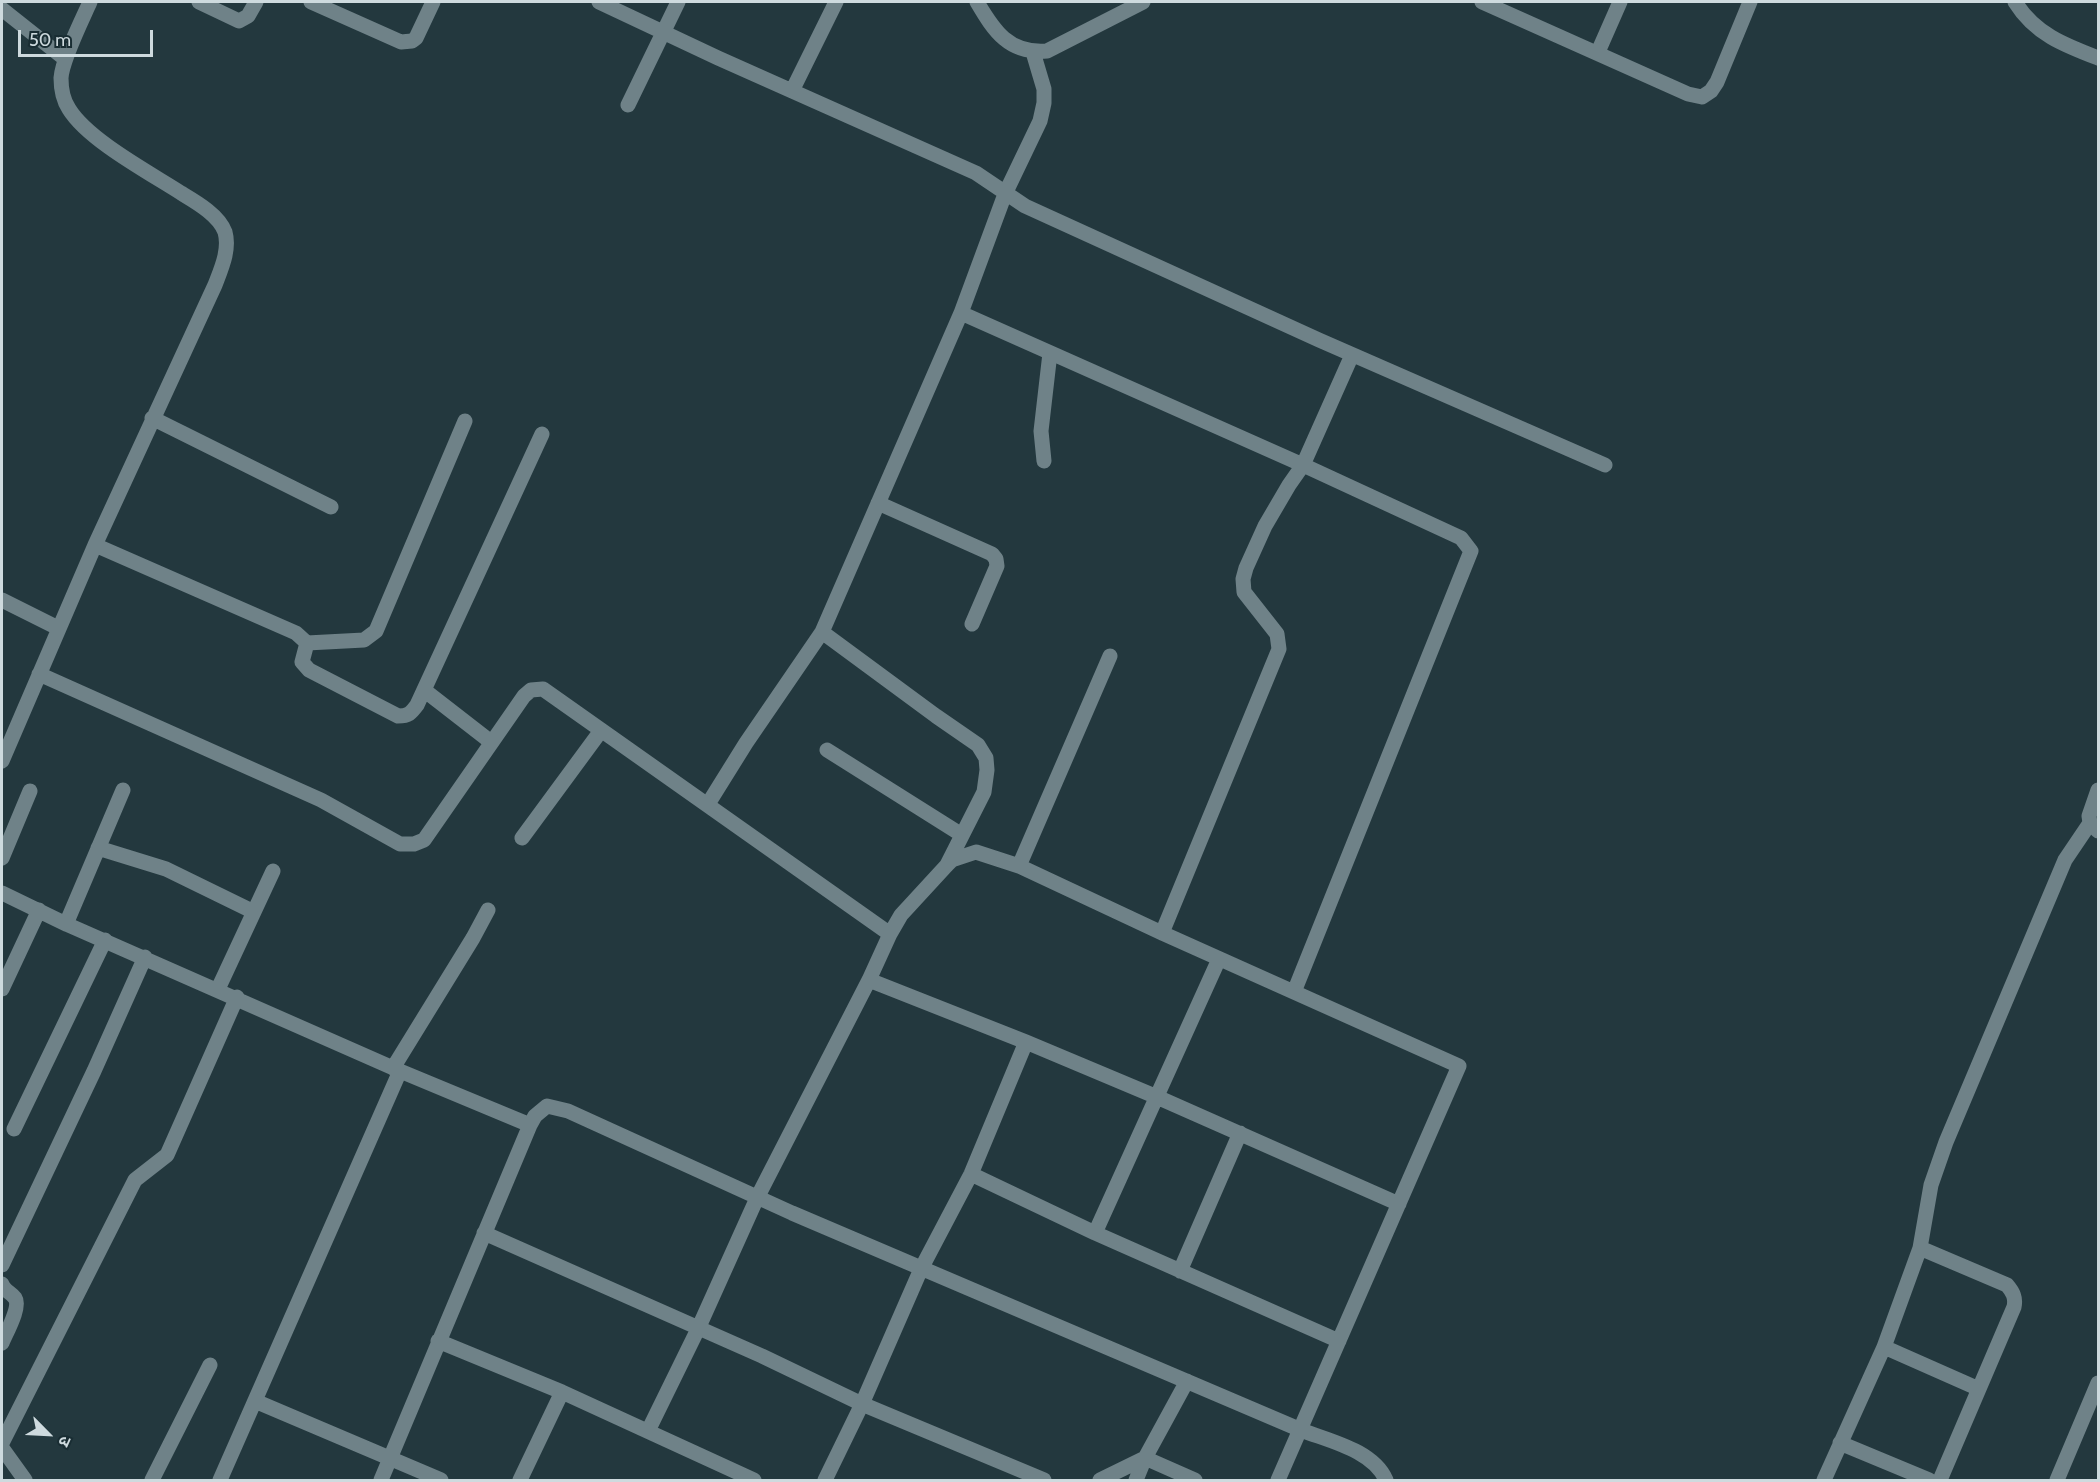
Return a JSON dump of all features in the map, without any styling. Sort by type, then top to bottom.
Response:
[{"type":"street","points":[[2,761],[58,628],[215,285],[225,258],[224,231],[217,220],[195,201],[106,144],[78,121],[68,108],[62,93],[61,76],[65,59],[90,2]]},
{"type":"street","points":[[199,2],[242,21],[248,16],[256,2]]},
{"type":"street","points":[[311,2],[401,42],[408,42],[416,38],[433,2]]},
{"type":"street","points":[[599,2],[792,92],[967,169],[1025,206],[1352,355],[1605,465]]},
{"type":"street","points":[[628,105],[678,2]]},
{"type":"street","points":[[792,92],[836,2]]},
{"type":"street","points":[[977,2],[991,25],[1009,43],[1033,52],[1047,51],[1143,2]]},
{"type":"street","points":[[1482,2],[1688,94],[1702,97],[1711,91],[1717,82],[1750,2]]},
{"type":"street","points":[[1598,52],[1620,2]]},
{"type":"street","points":[[2015,2],[2027,20],[2036,28],[2057,41],[2098,58]]},
{"type":"street","points":[[2,9],[65,59]]},
{"type":"street","points":[[708,804],[746,743],[822,632],[961,313],[1005,194],[1040,122],[1044,89],[1033,52]]},
{"type":"street","points":[[961,313],[1461,537],[1471,551],[1294,992]]},
{"type":"street","points":[[1044,461],[1041,431],[1050,353]]},
{"type":"street","points":[[1162,933],[1279,649],[1277,634],[1244,592],[1246,568],[1265,526],[1303,465],[1352,355]]},
{"type":"street","points":[[153,418],[331,507]]},
{"type":"street","points":[[95,545],[296,633],[307,643],[364,640],[376,631],[465,422]]},
{"type":"street","points":[[307,643],[302,662],[309,670],[398,716],[411,714],[542,434]]},
{"type":"street","points":[[878,503],[992,554],[996,559],[997,566],[972,624]]},
{"type":"street","points":[[2,600],[58,628]]},
{"type":"street","points":[[822,632],[978,745],[986,758],[984,792],[947,865]]},
{"type":"street","points":[[1019,866],[1110,656]]},
{"type":"street","points":[[39,674],[321,800],[400,844],[414,844],[424,840],[524,696],[531,690],[543,689],[600,732],[708,804],[890,934]]},
{"type":"street","points":[[424,690],[491,742]]},
{"type":"street","points":[[522,838],[600,732]]},
{"type":"street","points":[[827,750],[962,835]]},
{"type":"street","points":[[66,924],[123,790]]},
{"type":"street","points":[[1824,1480],[1884,1347],[1920,1248],[1931,1185],[1946,1142],[2065,860],[2094,827],[2089,816],[2098,790]]},
{"type":"street","points":[[2,858],[30,791]]},
{"type":"street","points":[[98,848],[166,869],[254,912]]},
{"type":"street","points":[[648,1431],[698,1329],[757,1198],[869,980],[890,934],[901,915],[952,860],[976,852],[1019,866],[1219,959],[1459,1066],[1278,1480]]},
{"type":"street","points":[[218,990],[273,871]]},
{"type":"street","points":[[2,892],[66,924],[237,997],[396,1069],[530,1125]]},
{"type":"street","points":[[2,989],[39,910]]},
{"type":"street","points":[[220,1480],[396,1069],[474,938],[488,910]]},
{"type":"street","points":[[14,1130],[105,940]]},
{"type":"street","points":[[2,1265],[94,1071],[144,957]]},
{"type":"street","points":[[1095,1233],[1219,959]]},
{"type":"street","points":[[869,980],[1157,1097],[1399,1204]]},
{"type":"street","points":[[25,1480],[2,1446],[135,1179],[167,1155],[237,997]]},
{"type":"street","points":[[825,1480],[862,1404],[921,1269],[971,1174],[1026,1042]]},
{"type":"street","points":[[381,1480],[530,1125],[541,1109],[547,1106],[554,1106],[921,1269],[1350,1449],[1367,1458],[1386,1480]]},
{"type":"street","points":[[1180,1270],[1239,1133]]},
{"type":"street","points":[[971,1174],[1095,1233],[1339,1341]]},
{"type":"street","points":[[484,1233],[762,1356],[1011,1474],[1044,1480]]},
{"type":"street","points":[[1920,1248],[2007,1285],[2015,1300],[1940,1480]]},
{"type":"street","points":[[2,1284],[17,1303],[2,1343]]},
{"type":"street","points":[[438,1341],[562,1392],[754,1480]]},
{"type":"street","points":[[1884,1347],[1979,1389]]},
{"type":"street","points":[[152,1480],[210,1365]]},
{"type":"street","points":[[1136,1480],[1144,1458],[1187,1381]]},
{"type":"street","points":[[2060,1479],[2098,1383]]},
{"type":"street","points":[[520,1480],[562,1392]]},
{"type":"street","points":[[255,1401],[441,1480]]},
{"type":"street","points":[[1840,1443],[1929,1480]]},
{"type":"street","points":[[1100,1480],[1144,1458],[1195,1480]]}]
